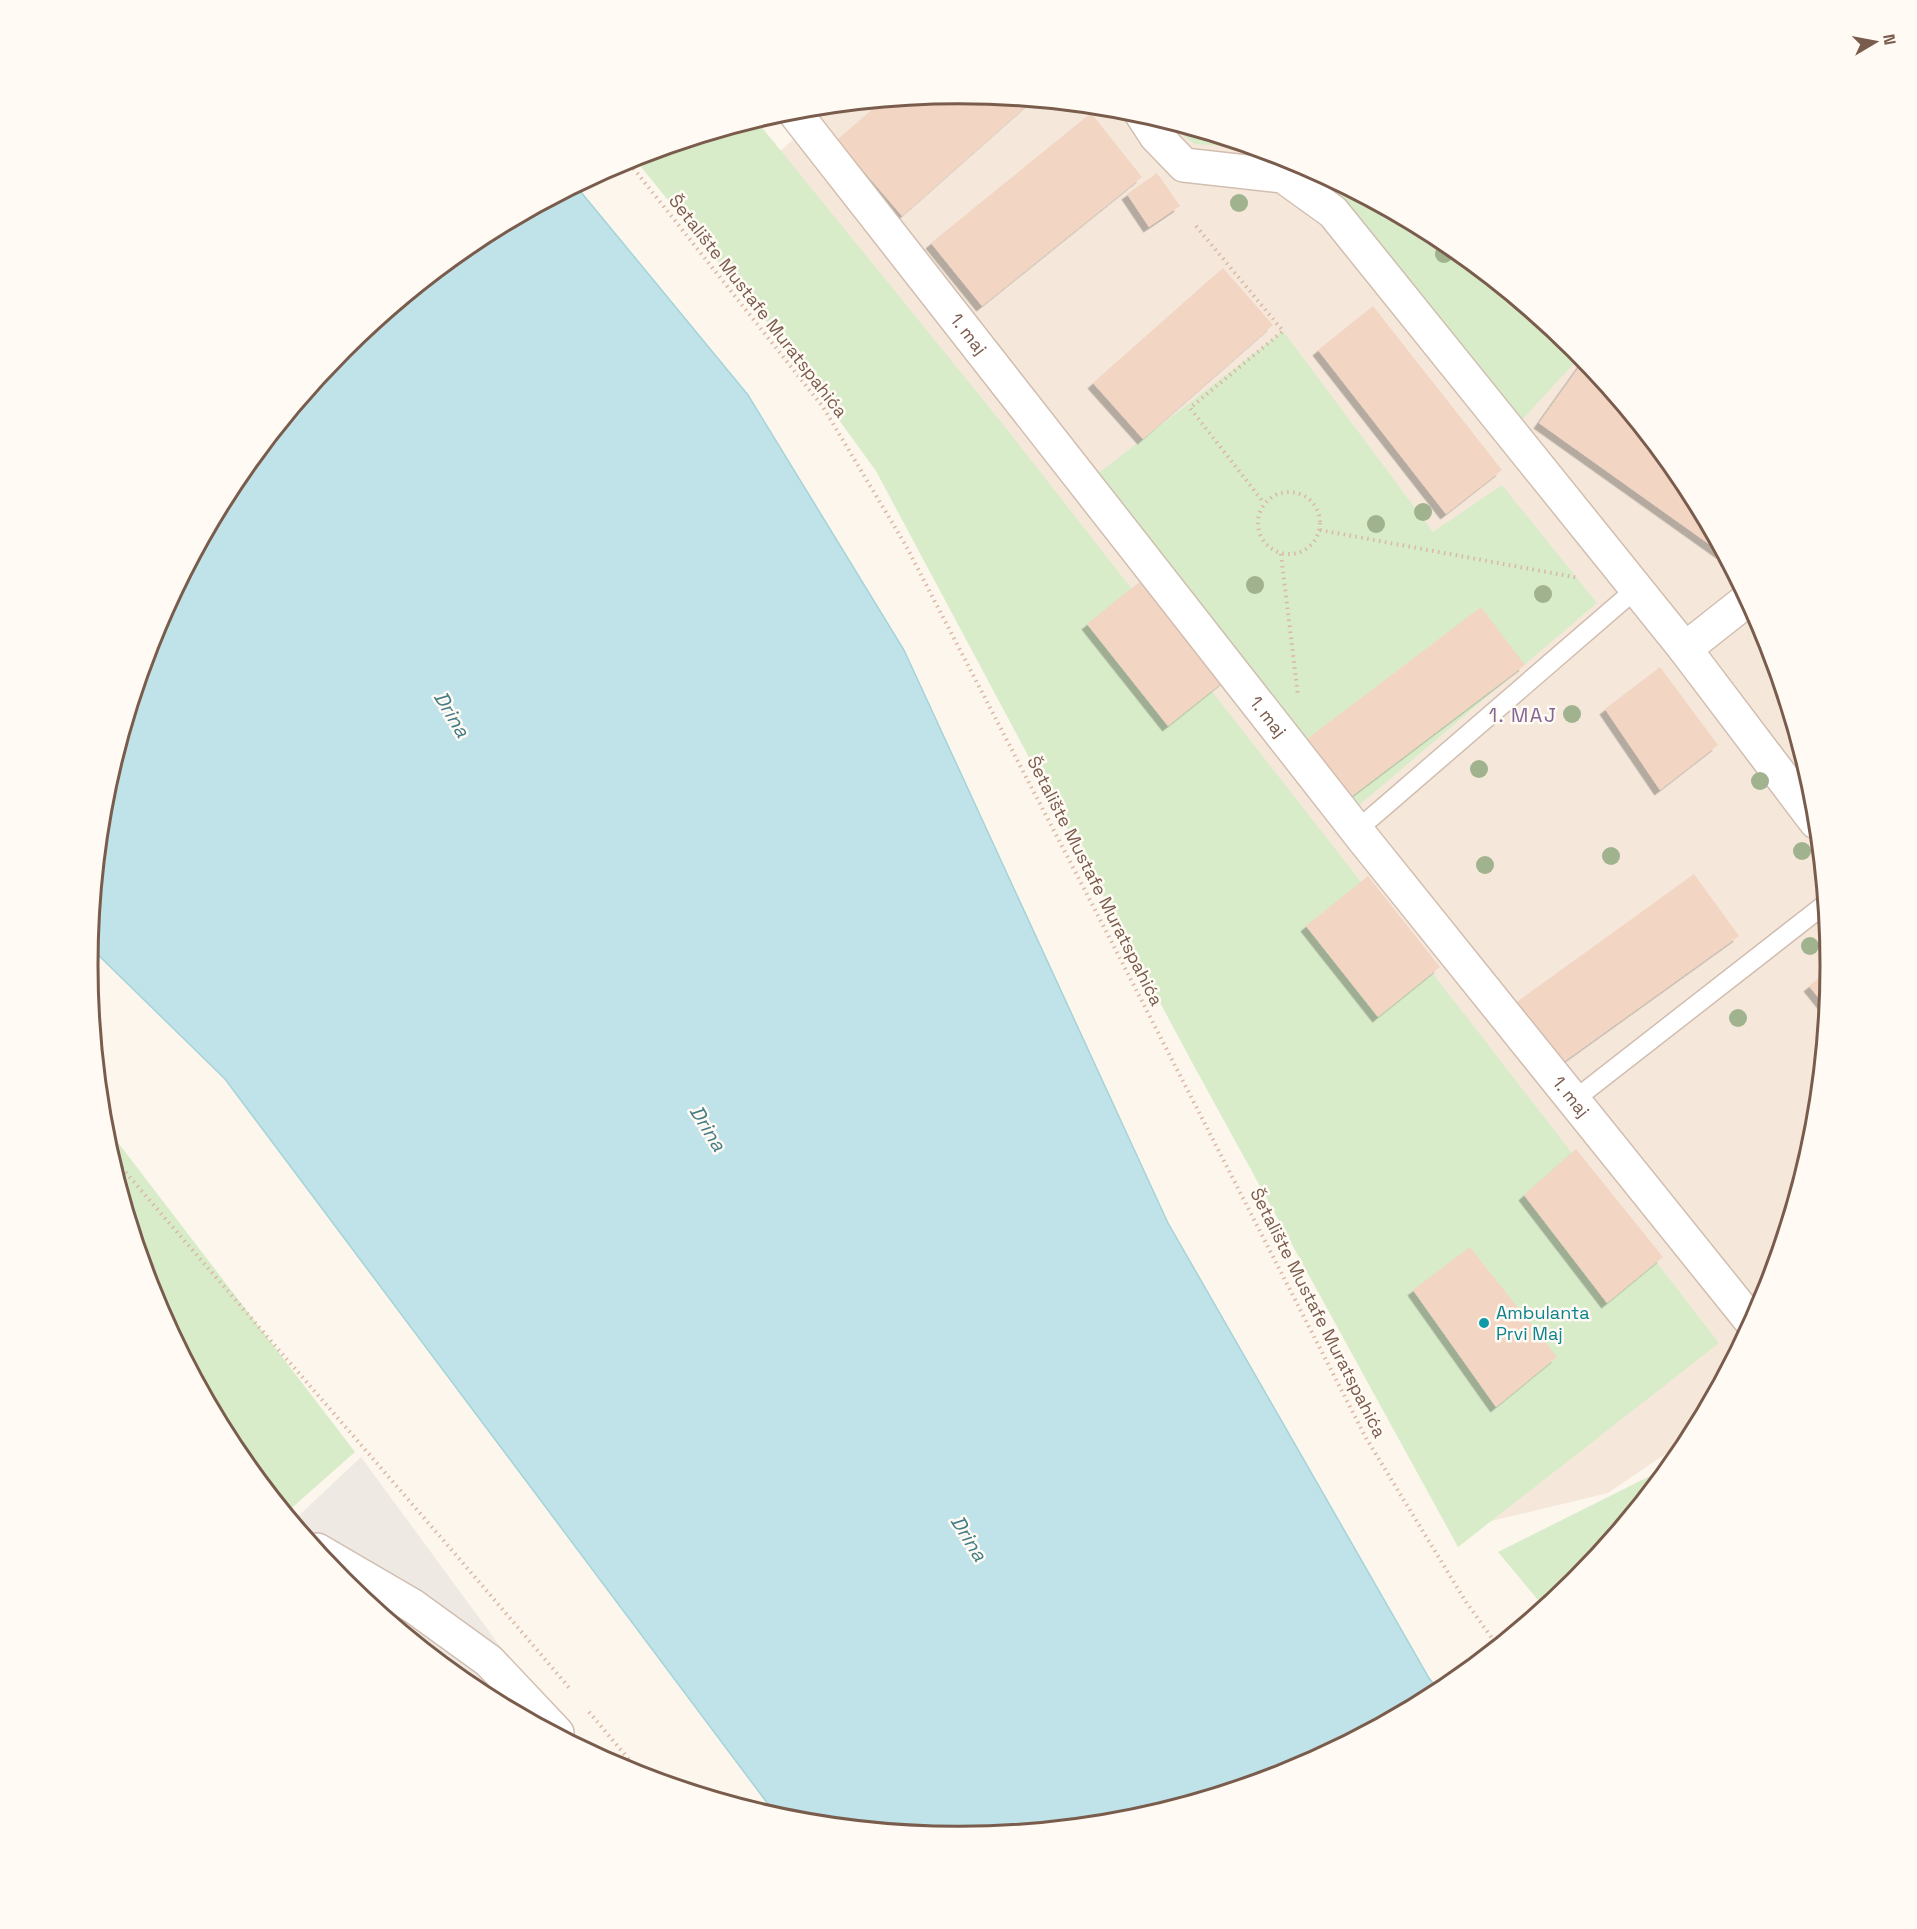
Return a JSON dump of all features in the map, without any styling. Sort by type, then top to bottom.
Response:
[{"type":"street","name":"1. maj","points":[[800,119],[1357,830],[1745,1314]]},
{"type":"street","points":[[1149,125],[1156,136],[1184,165],[1283,176],[1333,212],[1685,649],[1805,807]]},
{"type":"street","points":[[1685,649],[1741,605]]},
{"type":"street","points":[[342,1565],[413,1606],[489,1661],[543,1718]]},
{"type":"lane","points":[[1357,830],[1636,588]]},
{"type":"lane","points":[[1574,1100],[1818,910]]},
{"type":"path","name":"Šetalište Mustafe Muratspahića","points":[[634,167],[823,407],[899,535],[1106,931],[1366,1438],[1466,1602],[1493,1640]]},
{"type":"path","points":[[1196,226],[1283,331],[1190,408],[1264,503]]},
{"type":"path","points":[[1293,491],[1311,501],[1318,510],[1321,520],[1320,530],[1310,547],[1291,555],[1281,554],[1264,542],[1257,523],[1264,503],[1272,496],[1293,491]]},
{"type":"path","points":[[1320,530],[1636,588]]},
{"type":"path","points":[[1281,554],[1300,708]]},
{"type":"path","points":[[123,1169],[571,1690]]},
{"type":"path","points":[[586,1709],[629,1760]]},
{"type":"shaded area","name":"1. maj","points":[[902,105],[1015,105],[1126,120],[1181,133],[1235,149],[1339,192],[1437,249],[1483,281],[1526,317],[1606,397],[1642,440],[1704,534],[1731,584],[1774,688],[1803,797],[1818,908],[1820,964],[1818,1021],[1803,1132],[1774,1241],[1731,1345],[1704,1395],[1667,1453],[1608,1493],[1483,1523],[1145,797],[717,206],[822,115],[846,111]]},
{"type":"shaded area","points":[[361,1457],[559,1727],[480,1680],[434,1648],[350,1573],[298,1516]]},
{"type":"green space","points":[[762,127],[1002,423],[1719,1343],[1458,1547],[1194,1066],[876,471],[775,332],[640,165],[682,149]]},
{"type":"green space","points":[[1179,133],[1225,146],[1195,144]]},
{"type":"green space","points":[[1330,188],[1389,219],[1483,281],[1526,317],[1574,363],[1519,423]]},
{"type":"green space","points":[[1283,331],[1433,532],[1502,485],[1597,603],[1357,807],[1092,478]]},
{"type":"green space","points":[[116,1140],[355,1452],[291,1508],[275,1489],[213,1395],[186,1345],[143,1241]]},
{"type":"green space","points":[[1652,1475],[1606,1532],[1538,1600],[1498,1552]]},
{"type":"water","name":"Drina","points":[[580,191],[748,395],[904,650],[1168,1223],[1433,1683],[1339,1737],[1288,1760],[1235,1780],[1126,1809],[1015,1824],[958,1826],[902,1824],[846,1818],[768,1803],[225,1079],[98,955],[99,908],[114,797],[143,688],[163,635],[186,584],[213,534],[275,440],[311,397],[391,317],[434,281],[528,219]]},
{"type":"building","points":[[958,104],[1026,106],[902,216],[837,140],[874,108]]},
{"type":"building","points":[[1090,114],[1142,177],[982,306],[931,243]]},
{"type":"building","points":[[1157,173],[1180,206],[1149,227],[1127,194]]},
{"type":"building","points":[[1223,268],[1273,325],[1143,439],[1093,383]]},
{"type":"building","points":[[1373,306],[1502,470],[1446,514],[1318,350]]},
{"type":"building","points":[[1578,368],[1642,440],[1674,486],[1710,545],[1539,423]]},
{"type":"building","points":[[1147,576],[1228,678],[1168,726],[1087,624]]},
{"type":"building","points":[[1481,607],[1525,665],[1351,797],[1307,739]]},
{"type":"building","points":[[1660,667],[1718,745],[1660,790],[1605,709]]},
{"type":"building","points":[[1694,874],[1739,936],[1558,1066],[1514,1004]]},
{"type":"building","points":[[1368,876],[1440,967],[1378,1017],[1306,926]]},
{"type":"building","points":[[1820,978],[1819,998],[1809,986]]},
{"type":"building","points":[[1576,1149],[1663,1257],[1607,1303],[1524,1195]]},
{"type":"building","name":"Ambulanta Prvi Maj","points":[[1470,1247],[1557,1357],[1496,1407],[1413,1290]]},
{"type":"place","name":"Ambulanta Prvi Maj","points":[[1484,1323]]},
{"type":"district","name":"1. MAJ","points":[[1523,715]]}]
